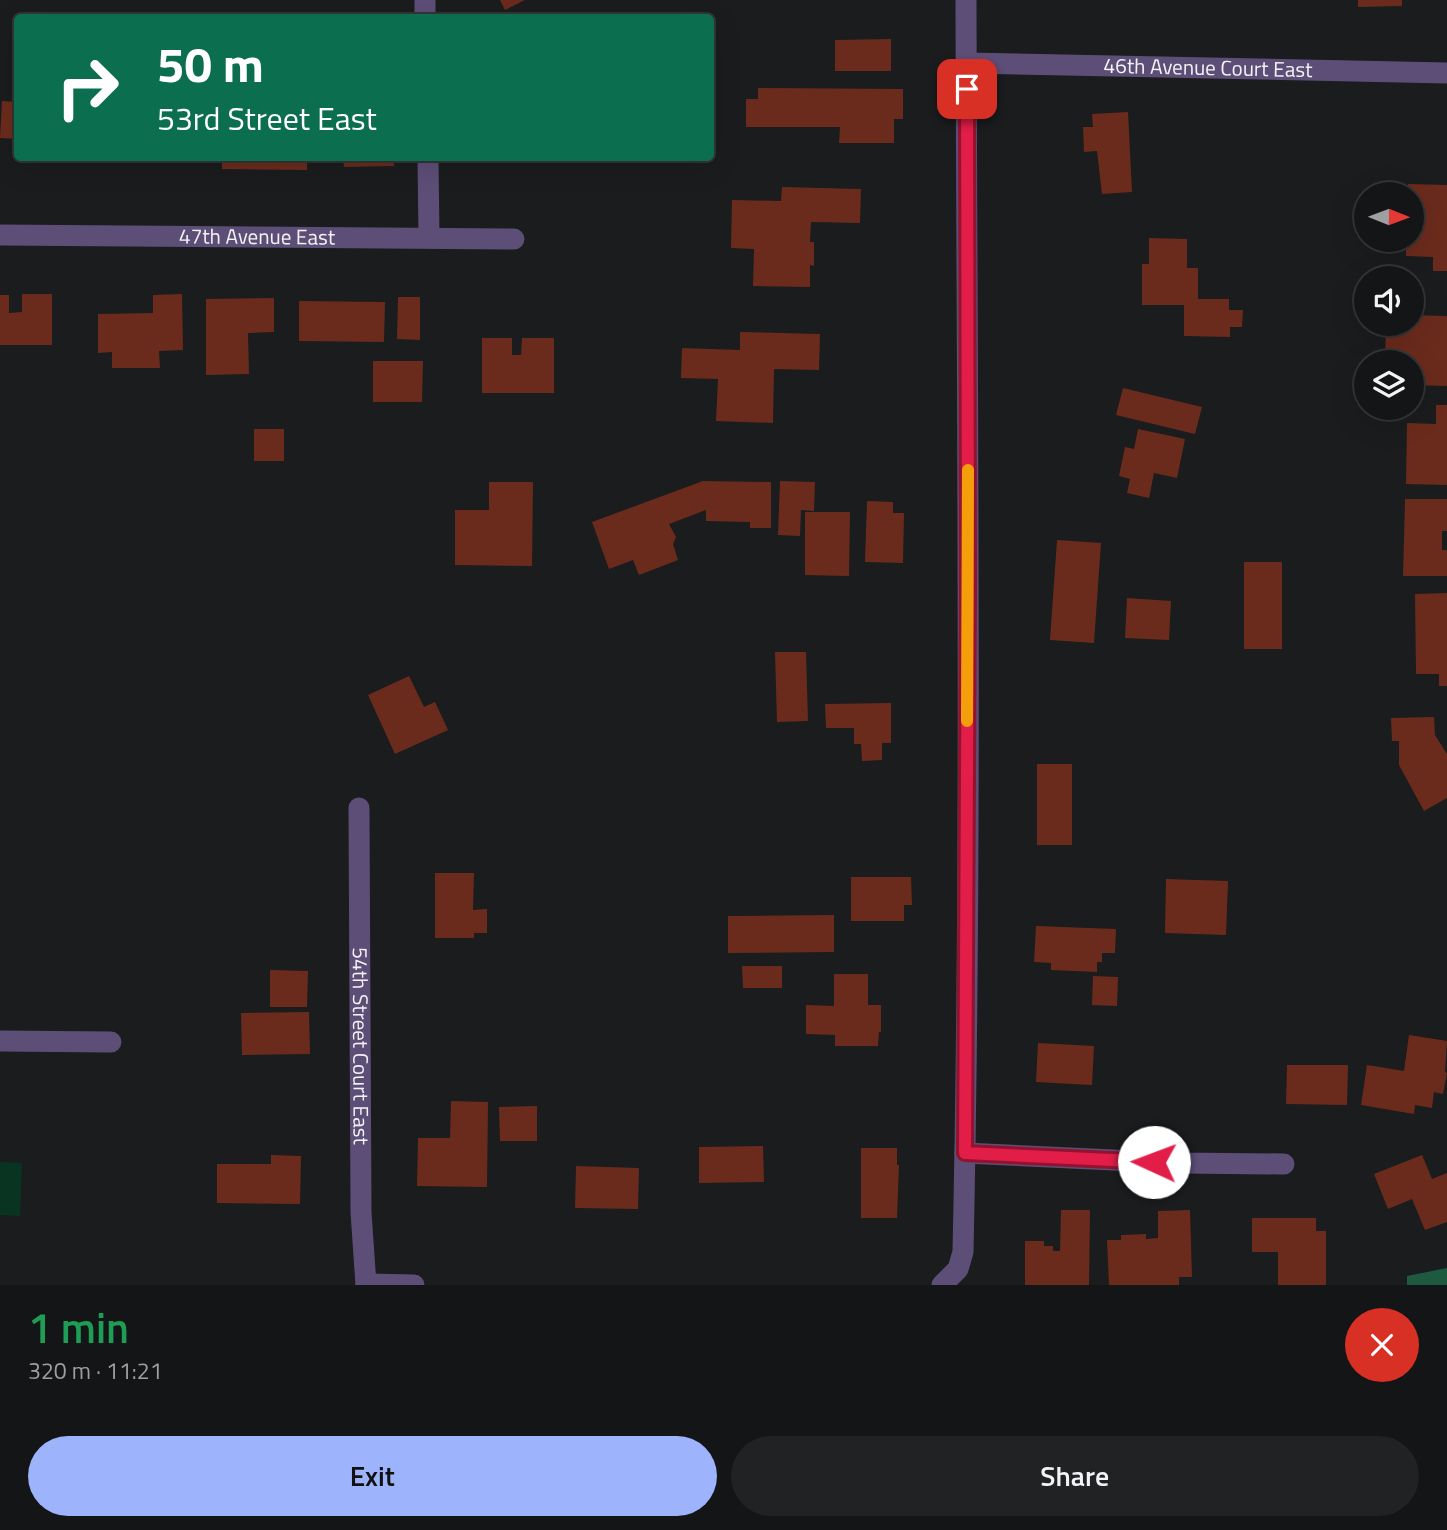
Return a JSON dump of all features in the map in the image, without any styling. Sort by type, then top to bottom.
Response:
[{"type":"street","points":[[944,1283],[958,1269],[963,1252],[965,1153],[968,589],[966,0]]},
{"type":"street","name":"46th Avenue Court East","points":[[966,64],[1447,73]]},
{"type":"street","points":[[428,161],[429,239]]},
{"type":"street","name":"47th Avenue East","points":[[0,235],[514,239]]},
{"type":"street","name":"54th Street Court East","points":[[359,808],[361,1212],[366,1284]]},
{"type":"street","points":[[0,1041],[110,1042]]},
{"type":"street","points":[[965,1153],[1165,1162],[1284,1164]]},
{"type":"street","points":[[366,1284],[414,1285]]},
{"type":"green space","points":[[0,1162],[22,1163],[20,1216],[0,1215]]},
{"type":"green space","points":[[1447,1268],[1447,1285],[1407,1285],[1407,1276]]},
{"type":"building","points":[[500,0],[525,0],[505,10]]},
{"type":"building","points":[[1358,0],[1402,0],[1402,6],[1358,7]]},
{"type":"building","points":[[891,39],[891,71],[835,71],[835,40]]},
{"type":"building","points":[[758,88],[903,89],[903,119],[894,119],[894,143],[839,143],[840,127],[746,127],[746,99],[758,99]]},
{"type":"building","points":[[2,101],[14,102],[14,139],[0,138]]},
{"type":"building","points":[[1128,112],[1132,192],[1102,194],[1097,151],[1084,152],[1083,127],[1093,127],[1092,114]]},
{"type":"building","points":[[222,161],[307,161],[307,170],[222,169]]},
{"type":"building","points":[[343,161],[394,161],[394,166],[344,167]]},
{"type":"building","points":[[1424,184],[1447,185],[1447,271],[1433,271],[1433,257],[1406,256],[1406,252],[1424,252]]},
{"type":"building","points":[[782,187],[861,189],[860,223],[811,222],[810,242],[814,242],[814,266],[810,265],[810,287],[753,286],[754,249],[731,248],[732,200],[781,201]]},
{"type":"building","points":[[1149,238],[1187,239],[1187,268],[1198,268],[1198,299],[1229,299],[1229,310],[1243,310],[1242,327],[1230,327],[1230,337],[1184,336],[1184,305],[1142,305],[1142,264],[1149,264]]},
{"type":"building","points":[[22,294],[52,294],[52,345],[0,345],[0,295],[9,295],[9,313],[22,312]]},
{"type":"building","points":[[182,294],[183,350],[159,351],[160,368],[112,368],[112,352],[98,353],[98,314],[153,313],[153,295]]},
{"type":"building","points":[[398,297],[420,297],[420,340],[397,339]]},
{"type":"building","points":[[274,298],[274,332],[248,333],[249,374],[206,375],[206,299]]},
{"type":"building","points":[[299,301],[385,302],[384,342],[299,341]]},
{"type":"building","points":[[1424,315],[1447,316],[1447,386],[1424,385],[1424,350],[1385,350],[1386,336],[1424,336]]},
{"type":"building","points":[[740,332],[820,334],[819,370],[774,369],[773,423],[716,421],[718,379],[681,378],[682,348],[740,350]]},
{"type":"building","points":[[482,338],[512,338],[512,355],[521,355],[522,338],[554,338],[554,393],[482,393]]},
{"type":"building","points":[[373,361],[423,361],[422,402],[373,402]]},
{"type":"building","points":[[1123,388],[1202,407],[1195,434],[1116,415]]},
{"type":"building","points":[[1436,405],[1447,405],[1447,485],[1406,484],[1407,423],[1436,424]]},
{"type":"building","points":[[254,429],[284,429],[284,461],[254,461]]},
{"type":"building","points":[[1138,429],[1185,439],[1177,478],[1154,473],[1149,498],[1127,493],[1130,479],[1119,476],[1125,447],[1134,449]]},
{"type":"building","points":[[703,481],[771,482],[771,528],[750,528],[750,522],[706,521],[706,510],[669,524],[676,537],[673,544],[678,560],[639,575],[633,560],[609,569],[592,522]]},
{"type":"building","points":[[780,481],[815,482],[814,511],[801,510],[800,536],[778,535]]},
{"type":"building","points":[[489,482],[533,482],[532,566],[455,565],[455,510],[489,510]]},
{"type":"building","points":[[1405,499],[1447,499],[1447,531],[1442,531],[1442,550],[1447,550],[1447,576],[1403,576]]},
{"type":"building","points":[[867,501],[893,502],[893,513],[904,513],[903,563],[865,562]]},
{"type":"building","points":[[805,512],[850,512],[849,576],[805,575]]},
{"type":"building","points":[[1057,540],[1101,543],[1094,643],[1050,640]]},
{"type":"building","points":[[1244,562],[1282,562],[1282,649],[1244,649]]},
{"type":"building","points":[[1447,593],[1447,686],[1439,686],[1439,674],[1416,674],[1415,594]]},
{"type":"building","points":[[1127,598],[1171,601],[1169,640],[1125,638]]},
{"type":"building","points":[[775,652],[806,652],[808,721],[777,722]]},
{"type":"building","points":[[409,676],[424,707],[435,702],[448,730],[395,754],[368,695]]},
{"type":"building","points":[[891,703],[891,743],[882,743],[882,760],[862,761],[861,744],[854,744],[854,728],[826,728],[825,704]]},
{"type":"building","points":[[1434,717],[1435,735],[1447,754],[1447,798],[1424,811],[1399,765],[1399,741],[1392,741],[1391,718]]},
{"type":"building","points":[[1037,764],[1072,764],[1072,845],[1037,845]]},
{"type":"building","points":[[435,873],[474,873],[473,910],[487,909],[487,933],[474,933],[474,938],[435,938]]},
{"type":"building","points":[[851,877],[911,877],[912,905],[904,905],[904,921],[851,921]]},
{"type":"building","points":[[1166,879],[1228,881],[1226,935],[1165,933]]},
{"type":"building","points":[[834,915],[834,952],[728,953],[728,916]]},
{"type":"building","points":[[1036,926],[1116,929],[1115,953],[1102,953],[1102,962],[1097,962],[1097,972],[1051,970],[1051,963],[1034,962]]},
{"type":"building","points":[[742,966],[782,966],[782,988],[743,988]]},
{"type":"building","points":[[270,970],[308,971],[307,1007],[270,1007]]},
{"type":"building","points":[[834,974],[868,974],[868,1005],[881,1005],[878,1046],[835,1046],[835,1035],[806,1034],[806,1005],[834,1006]]},
{"type":"building","points":[[1093,976],[1118,977],[1117,1006],[1092,1005]]},
{"type":"building","points":[[309,1012],[310,1054],[242,1055],[241,1013]]},
{"type":"building","points":[[1409,1035],[1447,1041],[1447,1073],[1443,1094],[1434,1092],[1432,1108],[1415,1105],[1414,1114],[1361,1105],[1367,1065],[1404,1071]]},
{"type":"building","points":[[1038,1043],[1094,1046],[1092,1085],[1036,1082]]},
{"type":"building","points":[[1287,1065],[1348,1065],[1347,1105],[1286,1104]]},
{"type":"building","points":[[451,1101],[488,1102],[487,1187],[417,1186],[418,1138],[450,1138]]},
{"type":"building","points":[[537,1106],[537,1141],[500,1141],[499,1107]]},
{"type":"building","points":[[763,1146],[764,1182],[699,1183],[699,1147]]},
{"type":"building","points":[[861,1148],[897,1148],[897,1218],[861,1218]]},
{"type":"building","points":[[271,1155],[301,1156],[300,1204],[217,1203],[217,1164],[271,1164]]},
{"type":"building","points":[[1422,1155],[1432,1179],[1447,1173],[1447,1222],[1425,1230],[1412,1199],[1388,1209],[1374,1174]]},
{"type":"building","points":[[576,1166],[639,1168],[638,1209],[575,1208]]},
{"type":"building","points":[[1061,1210],[1090,1210],[1089,1285],[1025,1285],[1025,1241],[1044,1241],[1044,1246],[1053,1246],[1053,1251],[1060,1251]]},
{"type":"building","points":[[1190,1210],[1192,1277],[1179,1277],[1179,1285],[1109,1285],[1107,1240],[1121,1240],[1121,1235],[1146,1234],[1146,1239],[1158,1238],[1158,1211]]},
{"type":"building","points":[[1252,1218],[1316,1218],[1316,1231],[1326,1231],[1326,1285],[1278,1285],[1278,1252],[1252,1252]]},
{"type":"slow traffic","points":[[967,721],[968,470]]},
{"type":"route","points":[[967,89],[965,1153],[1154,1162]]}]
